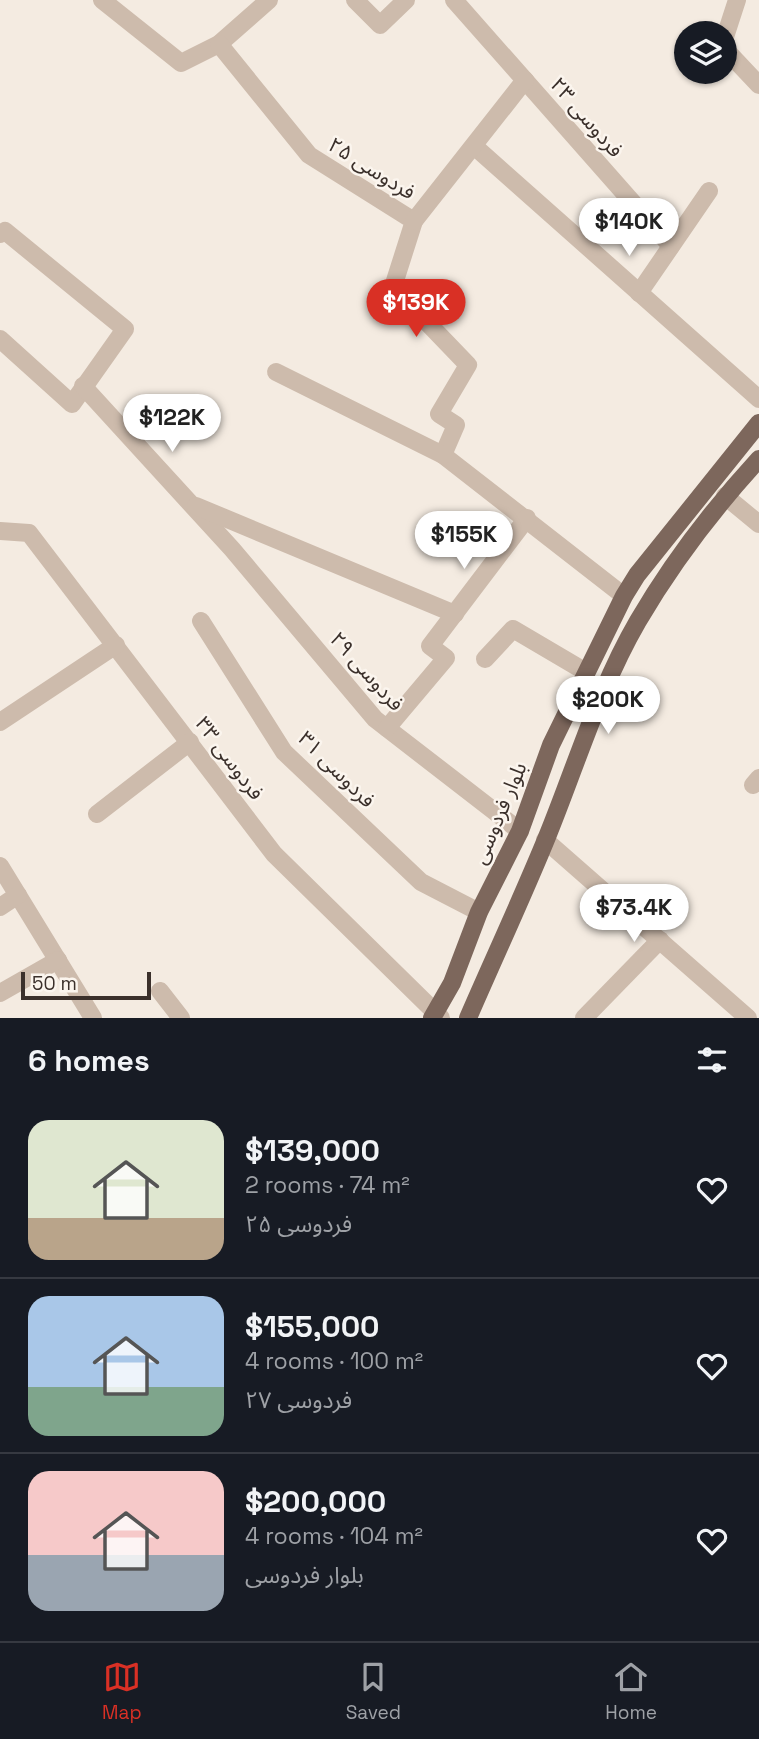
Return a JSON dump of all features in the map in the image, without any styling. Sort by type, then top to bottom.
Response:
[{"type":"main road","name":"بلوار فردوسی","points":[[436,1016],[452,983],[479,912],[520,831],[551,745],[624,596],[636,575],[759,423]]},
{"type":"main road","points":[[468,1018],[545,840],[612,673],[638,622],[683,551],[725,496],[759,459]]},
{"type":"street","points":[[102,0],[181,63],[219,44],[269,0]]},
{"type":"street","points":[[355,0],[380,25],[406,0]]},
{"type":"street","name":"فردوسی ۲۳","points":[[454,0],[671,246]]},
{"type":"street","points":[[730,21],[737,0]]},
{"type":"street","name":"فردوسی ۲۵","points":[[219,44],[309,155],[414,221],[393,286],[468,365],[439,414],[456,425],[443,455]]},
{"type":"street","points":[[737,62],[759,85]]},
{"type":"street","points":[[414,221],[524,80]]},
{"type":"street","points":[[474,146],[759,399]]},
{"type":"street","points":[[639,293],[709,191]]},
{"type":"street","points":[[0,234],[5,231],[125,329],[72,404],[0,339]]},
{"type":"street","points":[[276,372],[443,455],[624,596]]},
{"type":"street","name":"فردوسی ۲۹","points":[[83,386],[232,549],[375,719],[520,831]]},
{"type":"street","points":[[725,496],[759,524]]},
{"type":"street","points":[[191,504],[455,614]]},
{"type":"street","points":[[387,728],[446,658],[430,646],[527,519]]},
{"type":"street","name":"فردوسی ۳۳","points":[[0,531],[29,533],[274,855],[436,1016]]},
{"type":"street","name":"فردوسی ۳۱","points":[[201,621],[284,752],[421,882],[479,912]]},
{"type":"street","points":[[485,659],[513,629],[586,672]]},
{"type":"street","points":[[0,722],[116,645]]},
{"type":"street","points":[[97,814],[190,742]]},
{"type":"street","points":[[545,840],[748,1018]]},
{"type":"street","points":[[0,866],[93,1018]]},
{"type":"street","points":[[0,907],[18,895]]},
{"type":"street","points":[[584,1018],[660,940]]},
{"type":"street","points":[[0,993],[58,960]]},
{"type":"street","points":[[160,991],[181,1018]]}]
